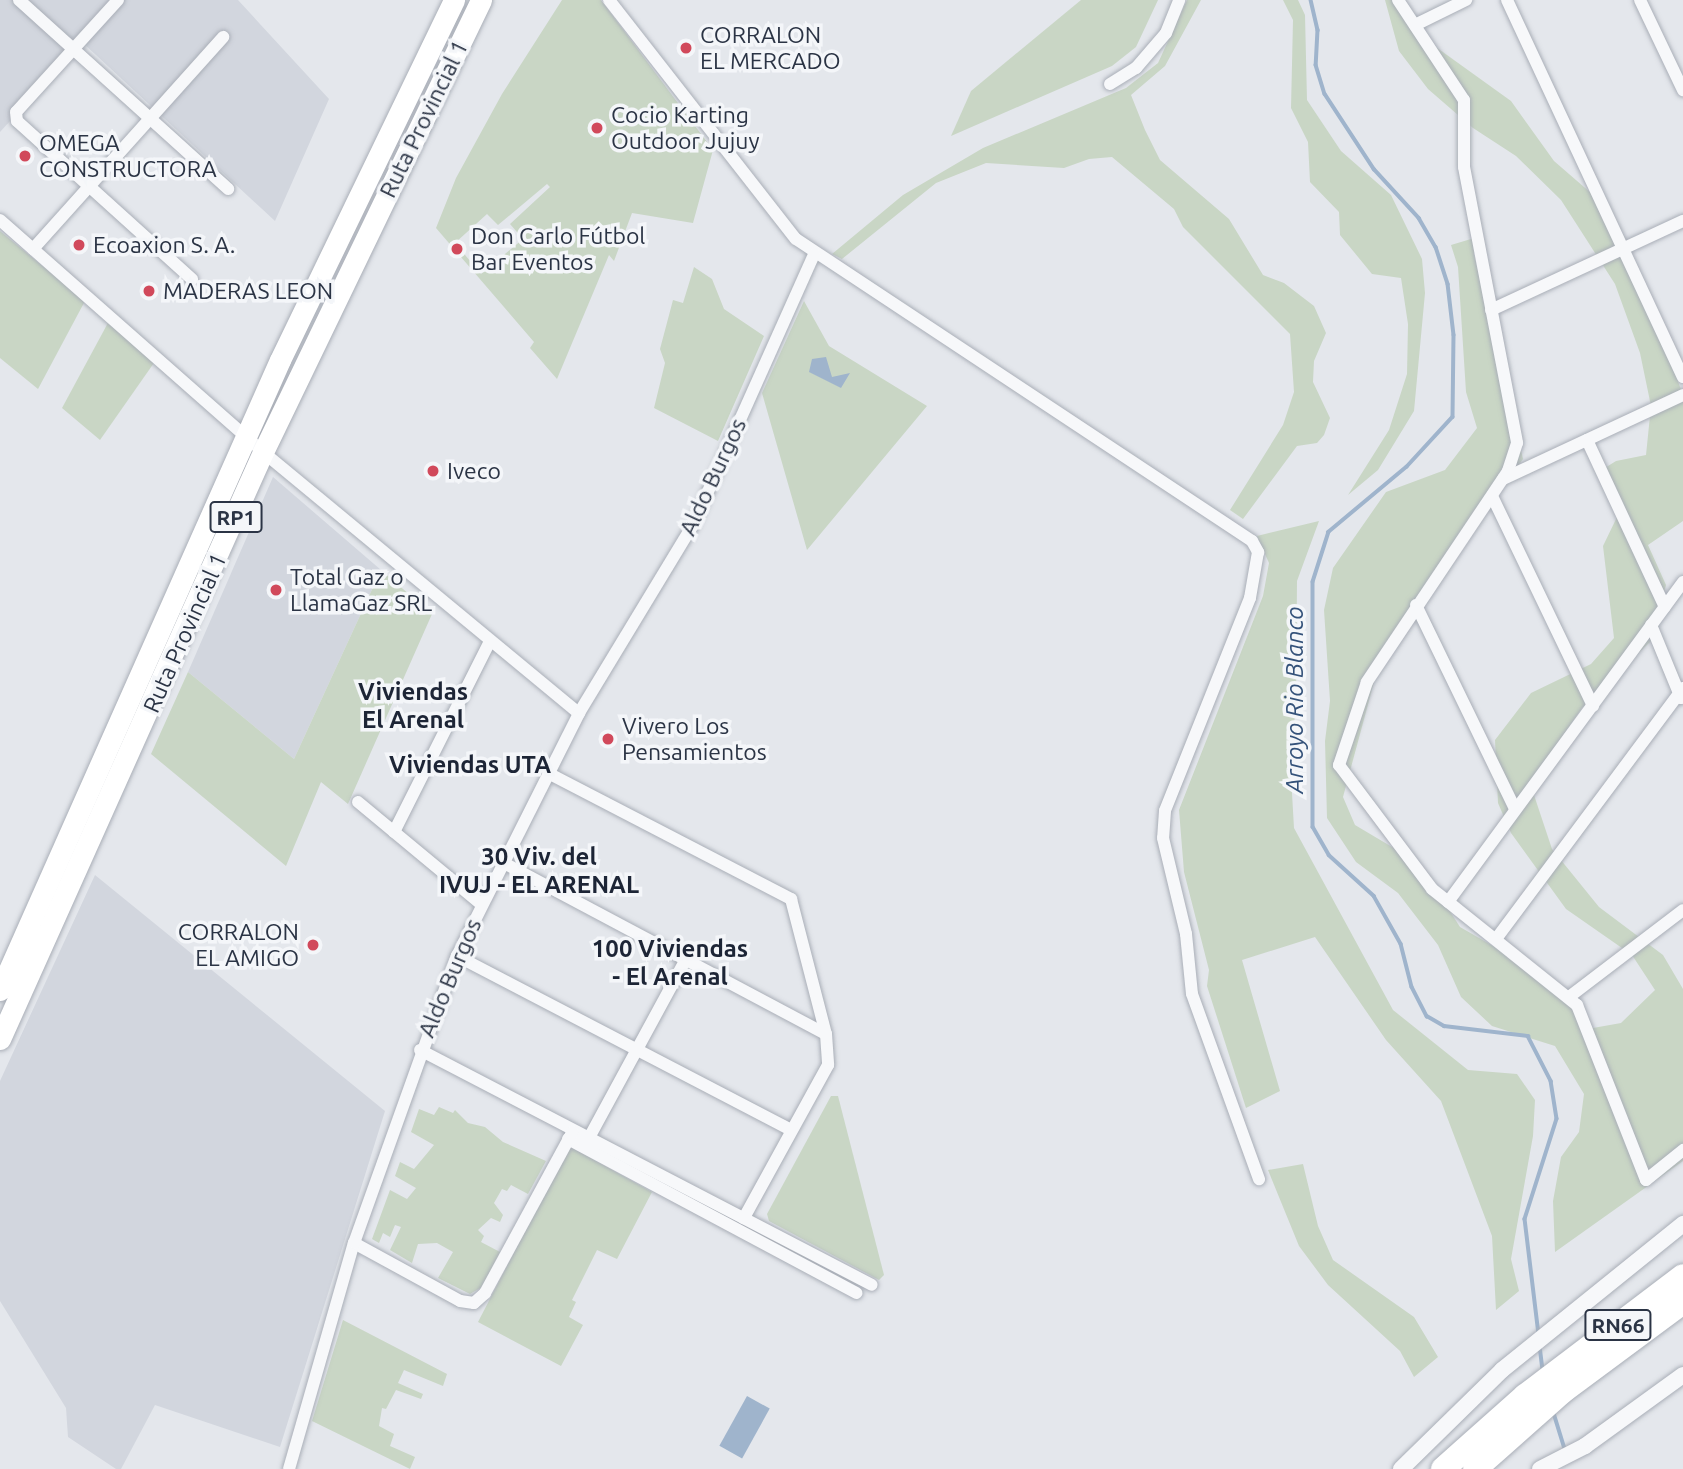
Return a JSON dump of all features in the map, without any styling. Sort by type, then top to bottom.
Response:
[{"type":"highway","name":"RN66","points":[[1562,1389],[1683,1276]]},
{"type":"highway","name":"RN66","points":[[1443,1469],[1562,1389],[1683,1302]]},
{"type":"highway","points":[[1562,1389],[1683,1318]]},
{"type":"highway","name":"RN66","points":[[1475,1469],[1532,1409]]},
{"type":"main road","name":"Ruta Provincial 1","points":[[0,990],[247,436],[454,0]]},
{"type":"main road","name":"Ruta Provincial 1","points":[[0,1040],[263,452],[481,0]]},
{"type":"street","points":[[19,0],[228,189]]},
{"type":"street","points":[[118,0],[16,113],[17,121],[192,279]]},
{"type":"street","points":[[609,0],[796,239],[814,254],[1252,541],[1258,552],[1250,598],[1165,811],[1163,838],[1186,934],[1192,995],[1259,1179]]},
{"type":"street","points":[[1111,84],[1136,68],[1166,33],[1179,0]]},
{"type":"street","points":[[1398,0],[1464,100],[1464,166],[1517,443],[1492,496],[1416,605],[1361,693],[1339,765],[1424,878],[1448,902],[1569,997],[1582,1013],[1646,1180],[1683,1150]]},
{"type":"street","points":[[1415,24],[1466,0]]},
{"type":"street","points":[[1507,0],[1683,377]]},
{"type":"street","points":[[1640,0],[1683,90]]},
{"type":"street","points":[[33,249],[223,37]]},
{"type":"street","points":[[0,220],[263,452],[489,643],[579,713]]},
{"type":"street","points":[[1491,310],[1683,221]]},
{"type":"street","name":"Aldo Burgos","points":[[289,1469],[354,1243],[420,1051],[457,956],[579,713],[693,525],[814,254]]},
{"type":"street","points":[[1502,479],[1683,395]]},
{"type":"street","points":[[1587,440],[1665,607]]},
{"type":"street","points":[[1492,496],[1593,706]]},
{"type":"street","points":[[1448,902],[1683,582]]},
{"type":"street","points":[[1416,605],[1515,809]]},
{"type":"street","points":[[1496,939],[1682,695],[1651,625]]},
{"type":"street","points":[[394,832],[489,643]]},
{"type":"street","points":[[548,772],[791,899],[825,1034],[828,1065],[744,1218]]},
{"type":"street","points":[[358,802],[481,904]]},
{"type":"street","points":[[502,862],[687,957],[825,1034]]},
{"type":"street","points":[[1569,997],[1683,909]]},
{"type":"street","points":[[457,956],[791,1130]]},
{"type":"street","points":[[590,1136],[687,957]]},
{"type":"street","points":[[420,1051],[857,1293]]},
{"type":"street","points":[[571,1135],[590,1136],[872,1285]]},
{"type":"street","points":[[354,1243],[460,1301],[474,1303],[485,1293],[571,1135]]},
{"type":"street","points":[[1401,1469],[1502,1370],[1683,1224]]},
{"type":"street","points":[[1540,1469],[1585,1446],[1683,1375]]},
{"type":"shaded area","points":[[0,0],[238,0],[329,99],[275,221],[82,42],[0,132]]},
{"type":"shaded area","points":[[273,477],[381,570],[294,759],[188,672]]},
{"type":"shaded area","points":[[95,875],[385,1111],[280,1447],[155,1405],[121,1469],[116,1469],[68,1437],[66,1408],[0,1301],[0,1081]]},
{"type":"green space","name":"Cocio Karting Outdoor Jujuy","points":[[562,0],[601,0],[713,150],[693,223],[632,213],[614,261],[609,255],[557,379],[530,348],[534,342],[436,228],[456,178],[502,94]],"holes":[[[547,184],[550,187],[510,224],[523,239],[481,274],[455,243],[487,214],[498,225]]]},
{"type":"green space","points":[[1081,0],[1158,0],[1136,47],[1112,66],[951,136],[971,91]]},
{"type":"green space","points":[[1187,0],[1201,0],[1165,66],[1131,95],[1145,130],[1160,160],[1229,219],[1263,275],[1284,283],[1314,306],[1326,333],[1314,361],[1313,382],[1330,418],[1324,435],[1317,443],[1297,446],[1243,519],[1230,510],[1283,425],[1294,392],[1290,334],[1183,227],[1174,209],[1112,157],[1089,159],[1064,168],[986,163],[936,183],[842,259],[832,254],[903,195],[983,148],[1126,88],[1158,63]]},
{"type":"green space","points":[[1283,0],[1298,0],[1305,15],[1307,100],[1341,151],[1391,195],[1422,259],[1425,293],[1414,411],[1378,470],[1348,495],[1389,430],[1407,374],[1408,324],[1401,278],[1372,274],[1340,235],[1339,212],[1310,182],[1308,142],[1291,108],[1293,20]]},
{"type":"green space","points":[[1385,0],[1404,0],[1415,32],[1511,101],[1554,161],[1599,200],[1649,303],[1683,395],[1683,521],[1648,545],[1666,585],[1651,641],[1582,708],[1530,783],[1552,849],[1599,907],[1663,955],[1683,989],[1683,1161],[1555,1252],[1553,1201],[1561,1157],[1579,1132],[1584,1094],[1555,1046],[1492,1026],[1461,997],[1438,945],[1398,893],[1356,862],[1327,818],[1325,741],[1330,701],[1324,610],[1333,568],[1386,492],[1445,470],[1477,428],[1466,392],[1458,267],[1451,245],[1481,236],[1474,254],[1523,459],[1383,649],[1343,797],[1355,825],[1419,863],[1460,927],[1526,965],[1593,1028],[1621,1023],[1655,990],[1632,955],[1566,909],[1511,833],[1498,803],[1495,740],[1531,693],[1591,664],[1614,638],[1603,546],[1617,517],[1600,471],[1616,461],[1646,455],[1651,406],[1640,353],[1615,284],[1561,200],[1516,156],[1473,128],[1428,89],[1399,51]]},
{"type":"green space","points":[[0,231],[85,301],[38,389],[0,358]]},
{"type":"green space","points":[[694,267],[712,279],[724,309],[764,336],[718,441],[654,408],[665,363],[660,349],[673,300],[683,303]]},
{"type":"green space","points":[[804,301],[829,346],[927,406],[807,550],[762,393]]},
{"type":"green space","points":[[109,321],[156,360],[100,440],[62,408]]},
{"type":"green space","points":[[1319,521],[1297,581],[1296,707],[1290,758],[1294,828],[1393,1010],[1468,1070],[1517,1074],[1535,1100],[1533,1136],[1511,1259],[1519,1291],[1496,1310],[1492,1236],[1441,1101],[1386,1040],[1315,937],[1242,960],[1280,1091],[1246,1108],[1207,986],[1209,970],[1184,872],[1179,810],[1263,596],[1269,563],[1257,536]]},
{"type":"green space","points":[[381,570],[432,614],[348,804],[321,782],[286,866],[151,754],[188,672],[294,759]]},
{"type":"green space","points":[[831,1096],[838,1096],[884,1275],[879,1280],[769,1221],[767,1214]]},
{"type":"green space","points":[[439,1107],[453,1113],[455,1110],[468,1123],[485,1127],[503,1142],[546,1161],[528,1194],[511,1185],[507,1191],[502,1189],[494,1203],[503,1215],[500,1222],[491,1218],[478,1230],[484,1236],[481,1242],[500,1252],[482,1287],[470,1294],[438,1278],[453,1252],[437,1243],[418,1244],[412,1263],[390,1250],[401,1227],[395,1225],[390,1237],[383,1233],[379,1243],[372,1239],[390,1190],[407,1199],[416,1188],[395,1176],[400,1162],[414,1169],[434,1145],[411,1132],[419,1109],[434,1115]]},
{"type":"green space","points":[[569,1146],[652,1192],[617,1259],[597,1250],[572,1300],[576,1302],[569,1317],[583,1325],[561,1366],[478,1322]]},
{"type":"green space","points":[[1303,1164],[1318,1226],[1333,1260],[1414,1317],[1438,1357],[1414,1377],[1400,1351],[1328,1285],[1299,1246],[1268,1170]]},
{"type":"green space","points":[[343,1320],[447,1374],[443,1386],[404,1370],[398,1383],[423,1394],[421,1399],[396,1390],[386,1409],[382,1408],[379,1426],[394,1434],[390,1446],[415,1457],[410,1469],[312,1421]]},
{"type":"water","points":[[826,357],[832,377],[850,373],[841,388],[809,372],[812,359]]},
{"type":"water","points":[[747,1396],[770,1409],[742,1458],[719,1446]]},
{"type":"waterway","name":"Arroyo Rio Blanco","points":[[1311,0],[1318,30],[1316,65],[1325,94],[1374,169],[1419,218],[1436,247],[1448,284],[1454,335],[1453,417],[1407,467],[1329,532],[1313,582],[1313,827],[1329,855],[1374,896],[1401,944],[1412,987],[1427,1016],[1444,1026],[1528,1036],[1551,1081],[1557,1119],[1525,1219],[1539,1334]]},
{"type":"waterway","name":"Arroyo Rio Blanco","points":[[1540,1346],[1543,1369]]},
{"type":"waterway","points":[[1553,1410],[1565,1449]]},
{"type":"place","name":"CORRALON EL MERCADO","points":[[686,48]]},
{"type":"place","name":"Cocio Karting Outdoor Jujuy","points":[[597,128]]},
{"type":"place","name":"OMEGA CONSTRUCTORA","points":[[25,156]]},
{"type":"place","name":"Ecoaxion S. A.","points":[[79,245]]},
{"type":"place","name":"Don Carlo Fútbol Bar Eventos","points":[[457,249]]},
{"type":"place","name":"MADERAS LEON","points":[[149,291]]},
{"type":"place","name":"Iveco","points":[[433,471]]},
{"type":"place","name":"Total Gaz o LlamaGaz SRL","points":[[276,590]]},
{"type":"place","name":"Vivero Los Pensamientos","points":[[608,739]]},
{"type":"place","name":"CORRALON EL AMIGO","points":[[313,945]]},
{"type":"district","name":"Viviendas El Arenal","points":[[413,706]]},
{"type":"district","name":"Viviendas UTA","points":[[470,765]]},
{"type":"district","name":"30 Viv. del IVUJ - EL ARENAL","points":[[539,871]]},
{"type":"district","name":"100 Viviendas - El Arenal","points":[[670,963]]}]
